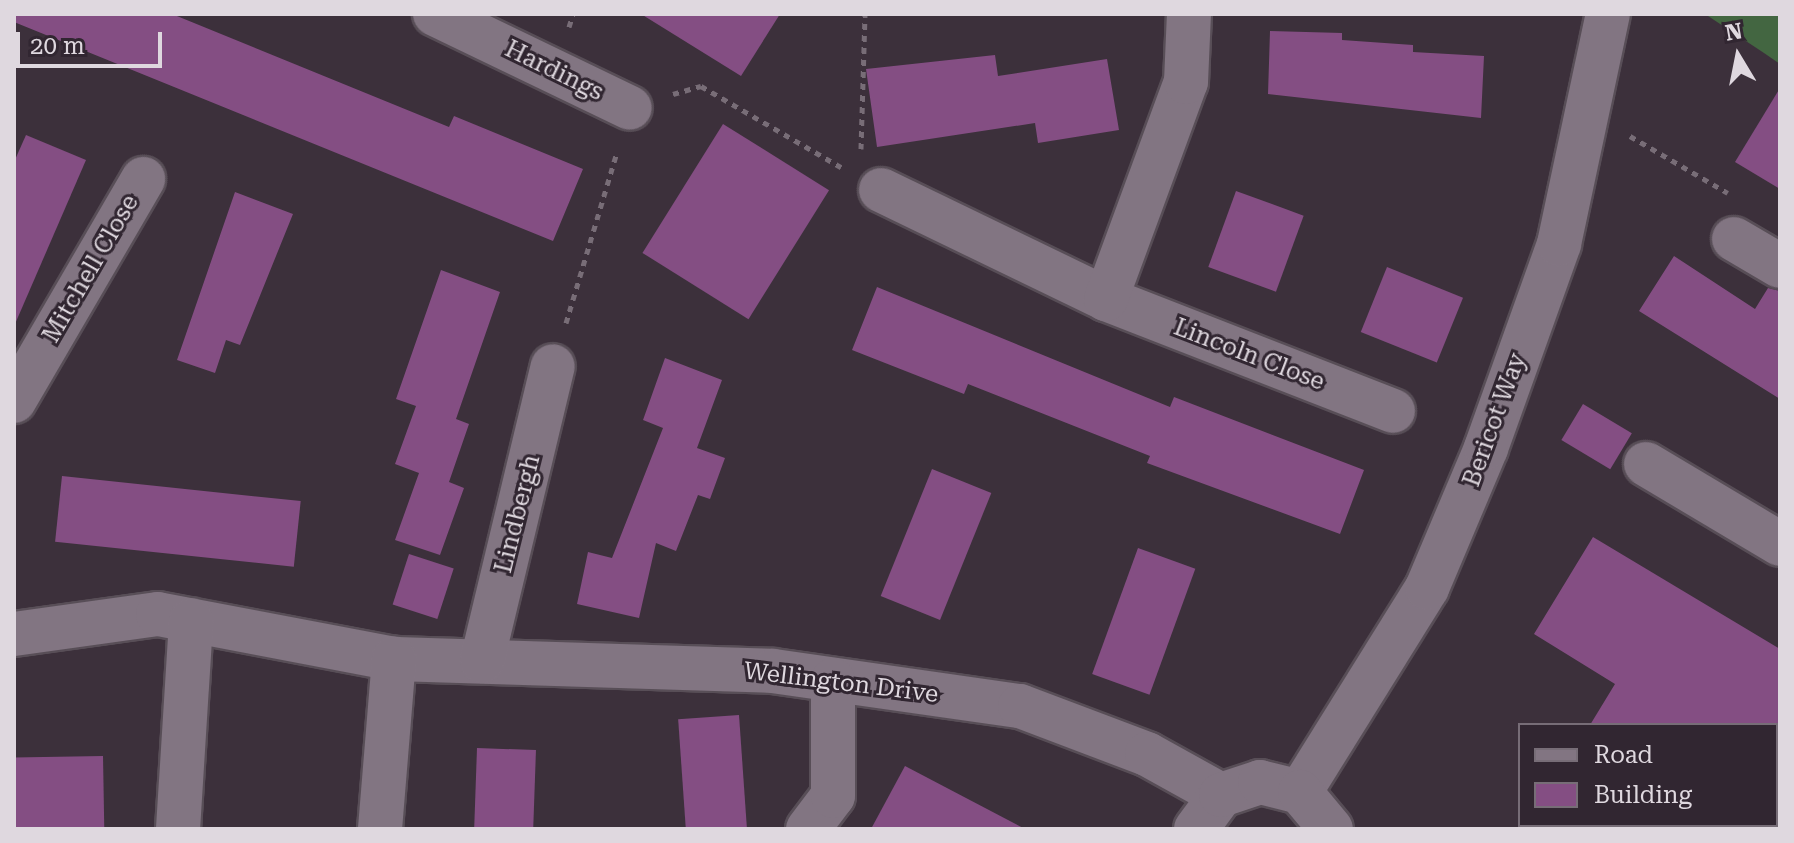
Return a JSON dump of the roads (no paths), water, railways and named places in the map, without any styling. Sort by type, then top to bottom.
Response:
[{"type":"street","name":"Hardings","points":[[435,14],[628,107]]},
{"type":"street","points":[[1106,299],[1186,82],[1189,14]]},
{"type":"street","name":"Bericot Way","points":[[1300,792],[1427,588],[1457,518],[1559,244],[1608,14]]},
{"type":"street","name":"Mitchell Close","points":[[14,401],[143,179]]},
{"type":"street","name":"Lincoln Close","points":[[871,184],[1106,299],[1393,411]]},
{"type":"street","points":[[1734,239],[1780,266]]},
{"type":"street","name":"Lindbergh","points":[[482,661],[553,366]]},
{"type":"street","points":[[1646,464],[1780,544]]},
{"type":"street","name":"Wellington Drive","points":[[17,624],[158,614],[394,659],[773,671],[1020,706],[1147,754],[1209,812]]},
{"type":"street","points":[[178,829],[191,620]]},
{"type":"street","points":[[380,829],[394,659]]},
{"type":"street","points":[[808,829],[833,796],[833,680]]},
{"type":"street","points":[[1209,812],[1260,782],[1300,792],[1331,829]]}]
